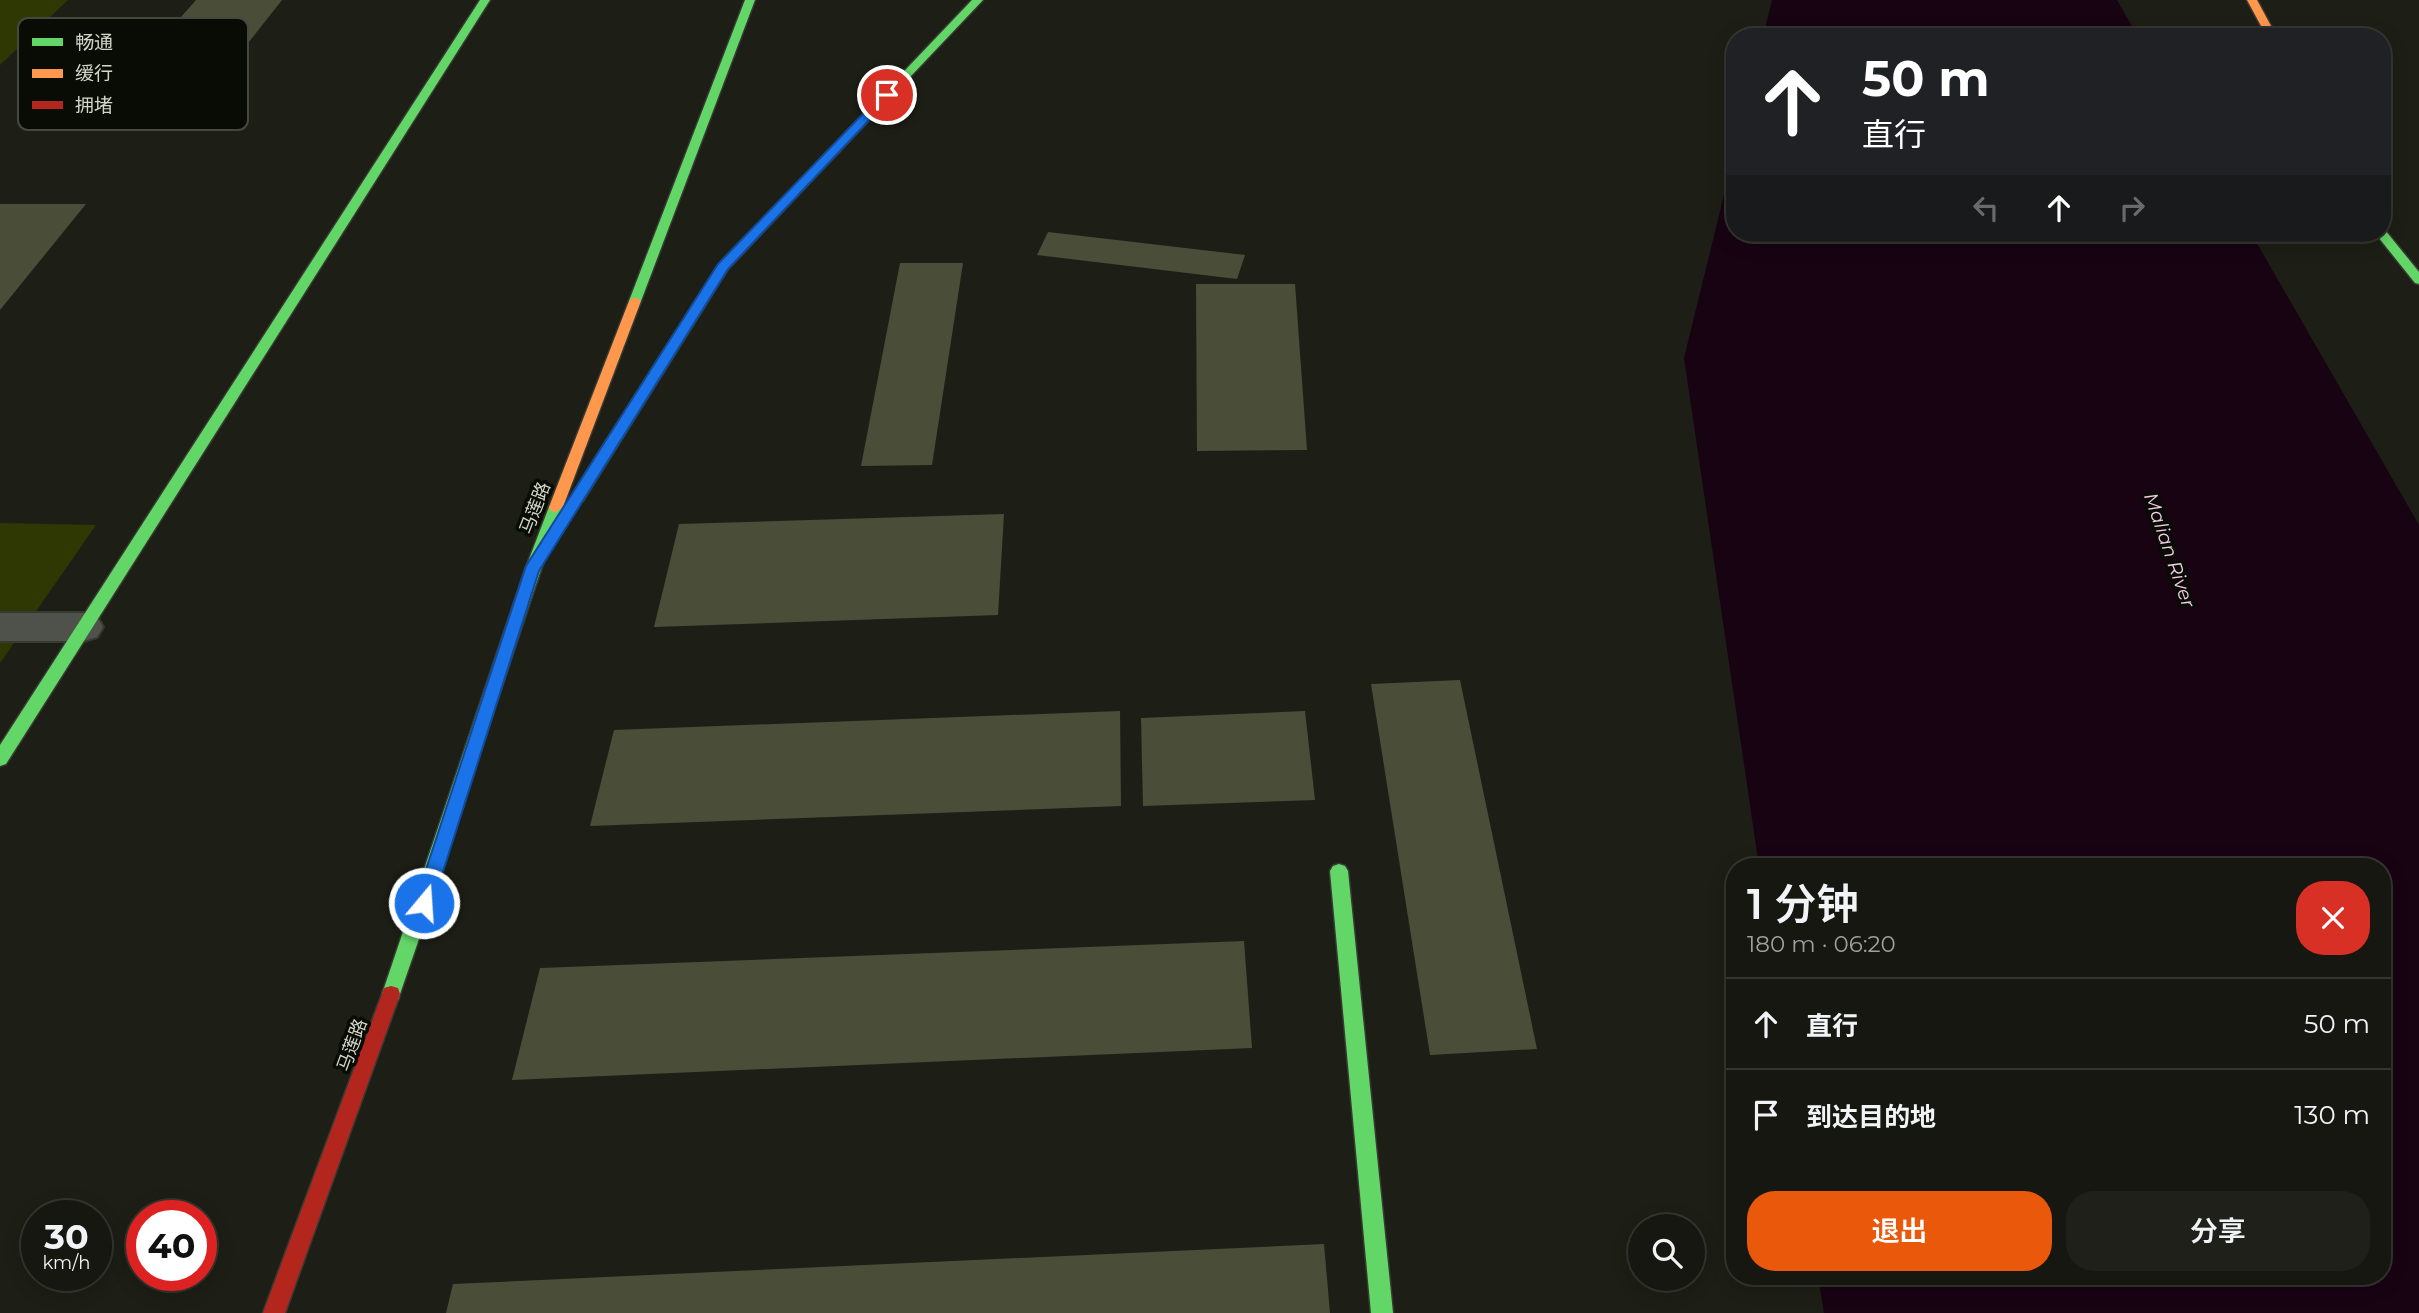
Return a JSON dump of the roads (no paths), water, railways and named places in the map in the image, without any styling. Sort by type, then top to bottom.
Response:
[{"type":"street","points":[[0,759],[485,0]]},
{"type":"street","name":"马莲路","points":[[274,1313],[424,903],[532,570],[750,0]]},
{"type":"street","points":[[532,570],[723,267],[978,0]]},
{"type":"street","points":[[2252,0],[2267,28]]},
{"type":"street","points":[[2388,242],[2419,280]]},
{"type":"street","points":[[0,627],[84,627]]},
{"type":"street","points":[[1339,871],[1381,1313]]},
{"type":"water","points":[[1772,0],[2117,0],[2133,28],[1765,28]]},
{"type":"water","name":"Malian River","points":[[1726,187],[1726,242],[2256,242],[2419,525],[2419,1313],[1824,1313],[1819,1285],[2391,1285],[2391,858],[1758,858],[1684,358]]}]
